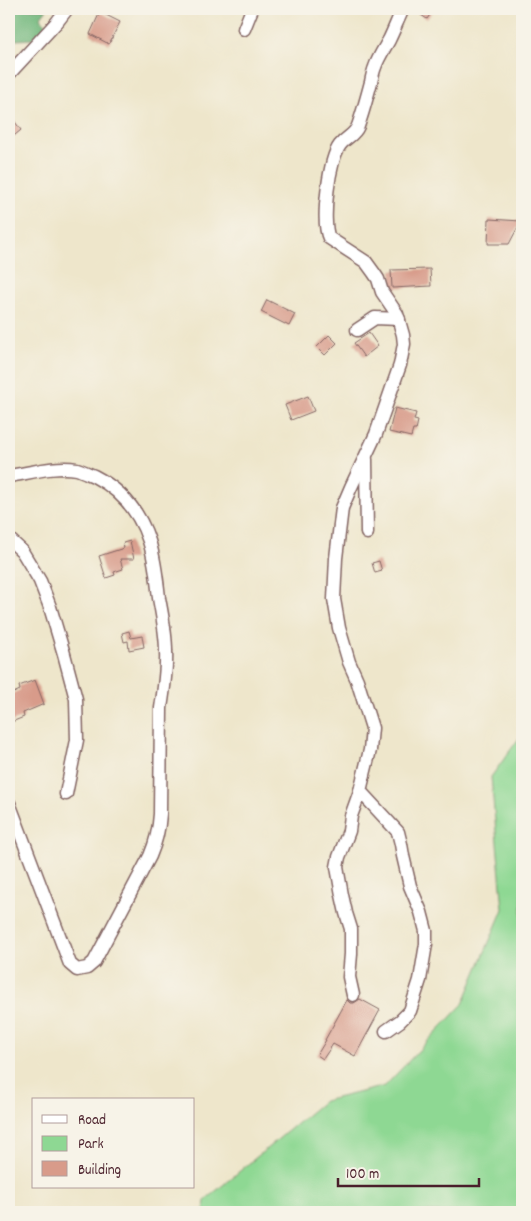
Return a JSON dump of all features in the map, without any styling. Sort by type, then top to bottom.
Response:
[{"type":"street","points":[[9,74],[67,9]]},
{"type":"street","points":[[244,29],[252,9]]},
{"type":"street","points":[[353,995],[349,977],[351,929],[344,904],[338,867],[339,857],[360,791],[370,750],[372,728],[357,680],[343,645],[335,606],[337,545],[342,508],[376,434],[402,358],[404,344],[399,319],[382,292],[378,278],[361,258],[329,238],[326,215],[330,174],[336,152],[340,145],[352,136],[358,126],[374,69],[402,9]]},
{"type":"street","points":[[357,330],[375,318],[399,319]]},
{"type":"street","points":[[366,456],[368,533]]},
{"type":"street","points":[[9,476],[57,468],[69,468],[80,470],[104,481],[118,492],[139,518],[149,541],[154,562],[166,651],[161,708],[160,814],[158,832],[154,848],[146,864],[94,962],[87,968],[77,970],[70,964],[9,803]]},
{"type":"street","points":[[9,539],[22,551],[40,581],[50,606],[76,699],[77,740],[66,794]]},
{"type":"street","points":[[360,791],[398,832],[410,886],[421,912],[426,931],[426,944],[420,980],[410,1011],[386,1031]]},
{"type":"green space","points":[[11,9],[47,9],[40,18],[47,25],[34,39],[15,40],[9,45],[9,17]]},
{"type":"green space","points":[[522,734],[522,1212],[204,1212],[205,1200],[324,1101],[385,1086],[463,1004],[503,909],[491,777]]},
{"type":"building","points":[[412,9],[434,9],[427,19]]},
{"type":"building","points":[[100,12],[120,22],[109,44],[90,34]]},
{"type":"building","points":[[9,114],[21,130],[9,140]]},
{"type":"building","points":[[489,219],[521,221],[509,244],[488,244]]},
{"type":"building","points":[[430,269],[431,286],[392,288],[391,270]]},
{"type":"building","points":[[267,300],[295,314],[289,326],[261,312]]},
{"type":"building","points":[[369,333],[378,346],[364,357],[354,343]]},
{"type":"building","points":[[329,335],[337,343],[325,355],[317,347]]},
{"type":"building","points":[[308,396],[314,411],[291,420],[285,405]]},
{"type":"building","points":[[395,408],[416,413],[414,420],[418,421],[416,430],[413,430],[411,437],[389,432]]},
{"type":"building","points":[[130,541],[134,559],[120,559],[123,569],[114,572],[115,575],[106,578],[99,556],[124,548],[123,543]]},
{"type":"building","points":[[379,561],[382,571],[375,573],[372,563]]},
{"type":"building","points":[[129,631],[131,638],[142,636],[144,647],[129,650],[128,641],[124,642],[122,633]]},
{"type":"building","points":[[35,680],[44,704],[23,713],[24,717],[9,723],[9,695],[20,690],[19,686]]},
{"type":"building","points":[[360,999],[380,1010],[355,1056],[333,1044],[323,1059],[317,1055],[347,1000],[350,1003],[354,1003]]}]
